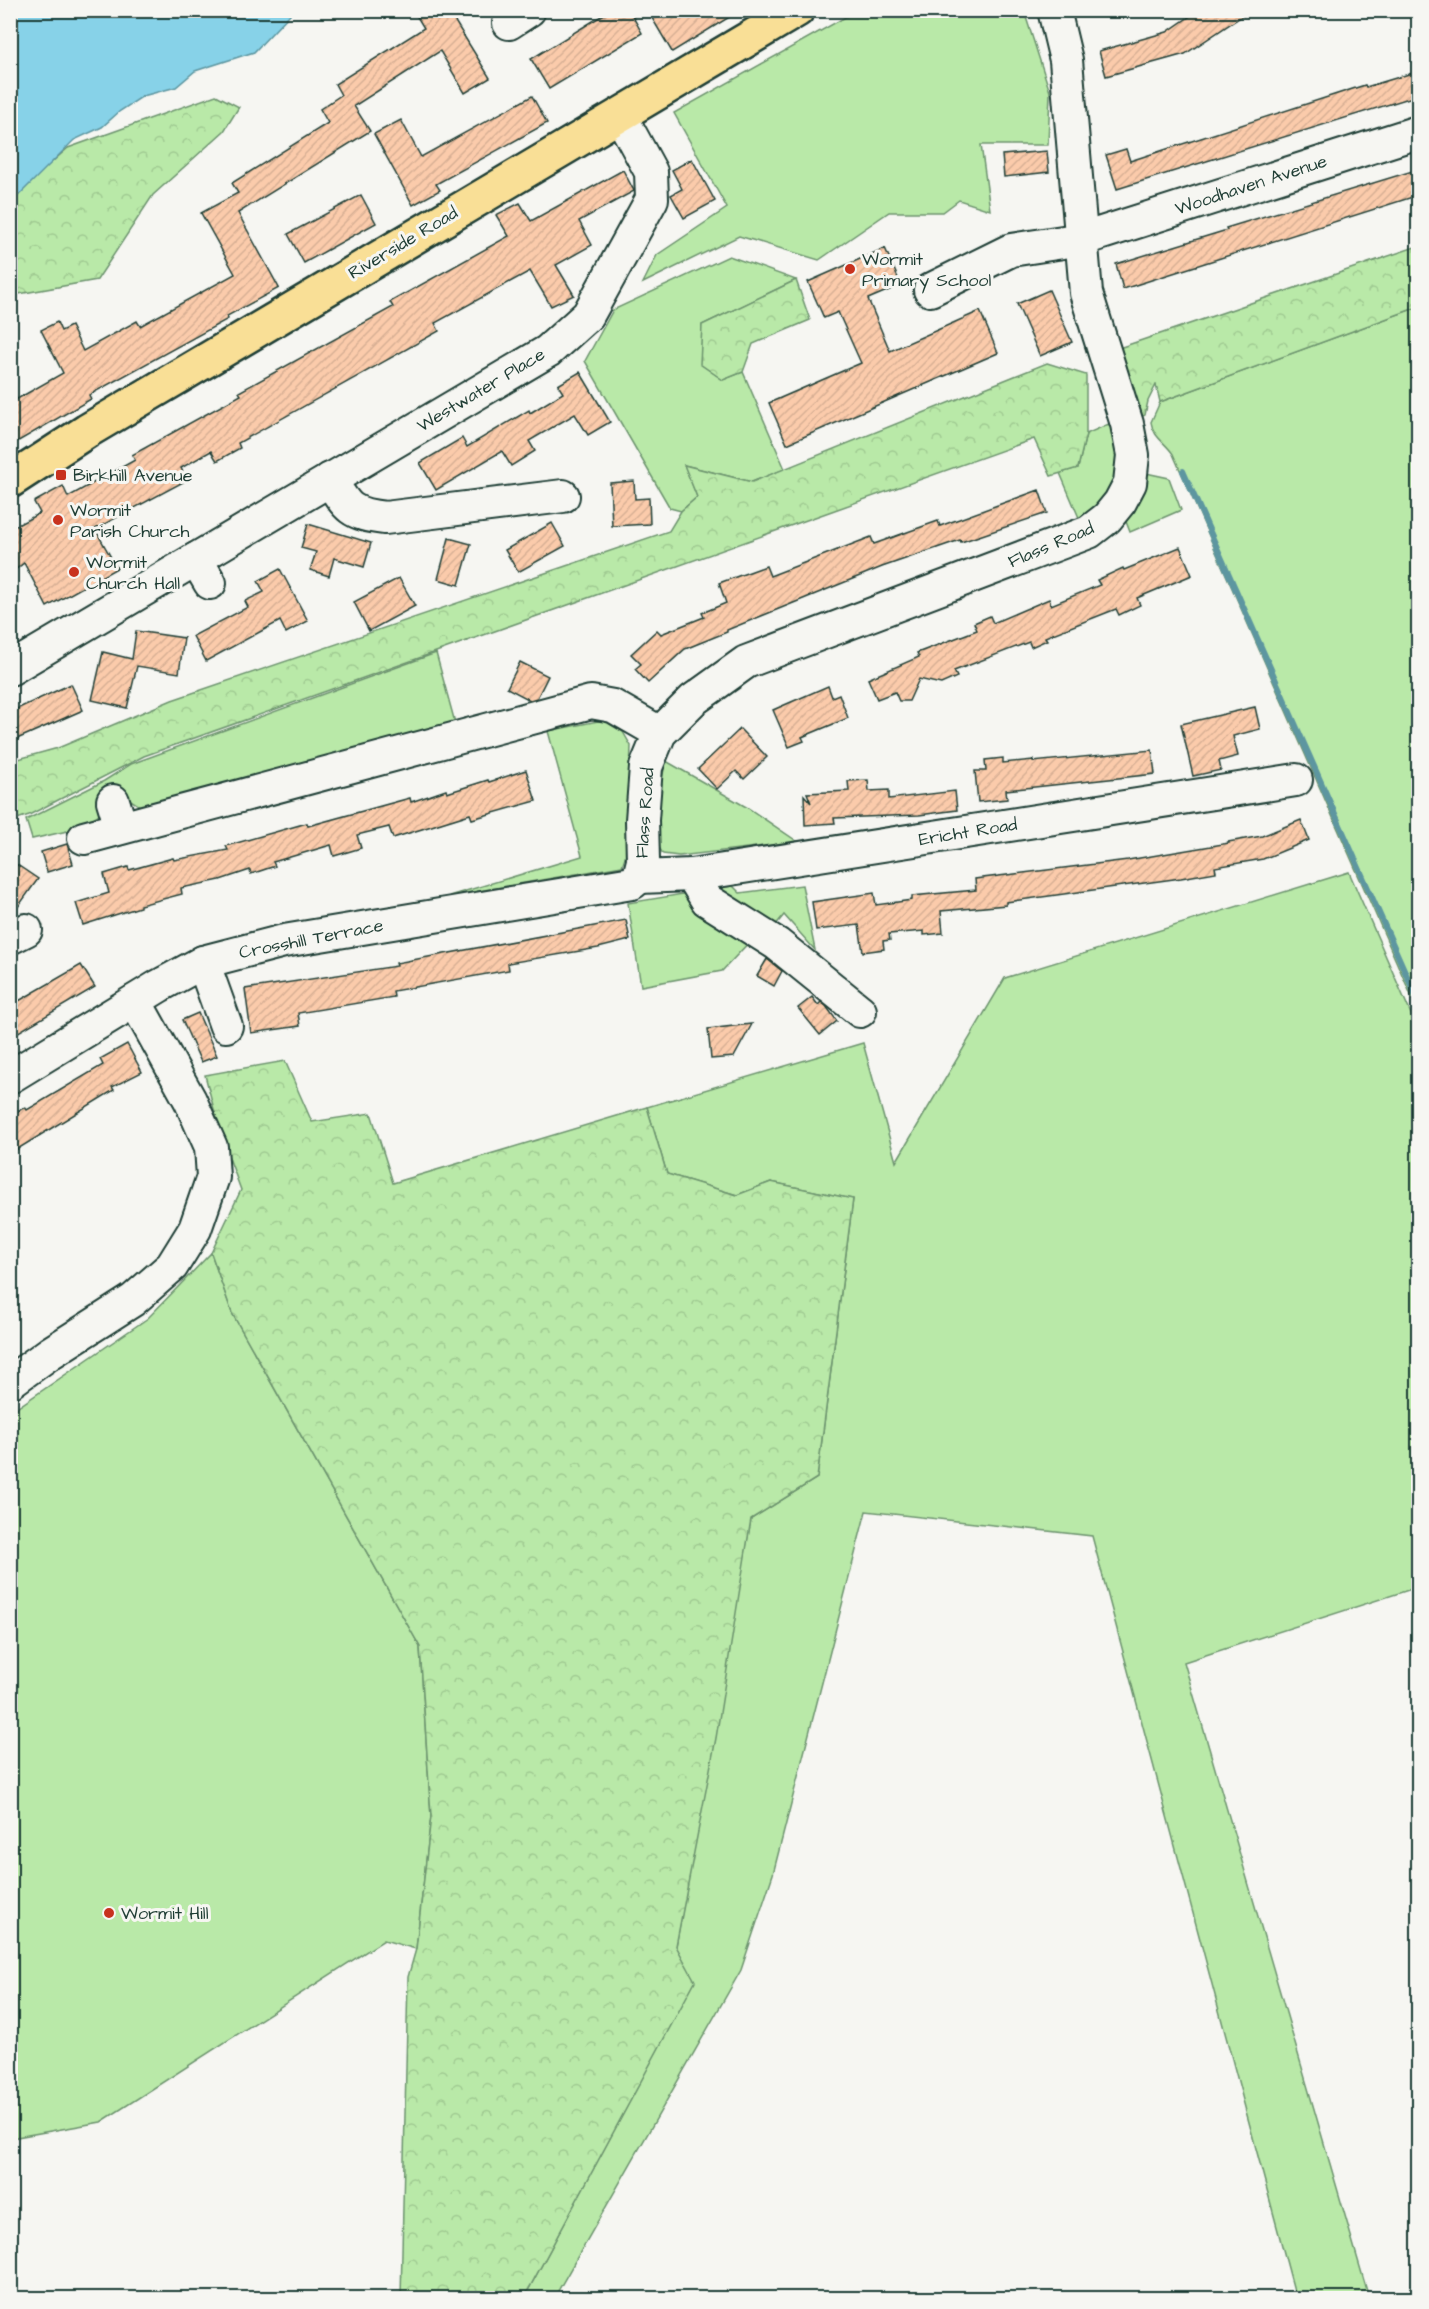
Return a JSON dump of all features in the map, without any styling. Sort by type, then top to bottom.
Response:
[{"type":"main road","name":"Riverside Road","points":[[10,481],[87,431],[797,10]]},
{"type":"street","name":"Flass Road","points":[[639,877],[643,861],[642,820],[646,767],[660,733],[693,700],[746,662],[1078,537],[1099,525],[1113,511],[1130,483],[1133,455],[1127,424],[1086,293],[1066,60],[1054,10]]},
{"type":"street","name":"Westwater Place","points":[[10,669],[203,571],[330,479],[548,351],[588,315],[652,199],[651,172],[620,115]]},
{"type":"street","name":"Woodhaven Avenue","points":[[930,290],[1011,250],[1083,238],[1419,132]]},
{"type":"street","points":[[330,479],[345,504],[362,516],[384,518],[563,496]]},
{"type":"street","points":[[84,838],[117,814],[591,702],[612,706],[660,733]]},
{"type":"street","name":"Ericht Road","points":[[639,877],[692,875],[1296,780]]},
{"type":"street","points":[[692,875],[707,900],[777,944],[860,1011]]},
{"type":"street","name":"Crosshill Terrace","points":[[10,1077],[202,962],[284,941],[632,883],[639,877]]},
{"type":"street","points":[[202,962],[226,1026]]},
{"type":"street","points":[[10,1382],[50,1353],[134,1300],[172,1266],[195,1229],[213,1177],[211,1147],[190,1100],[135,1001]]},
{"type":"green space","points":[[858,10],[1024,11],[1050,92],[1048,145],[981,145],[990,210],[959,200],[943,212],[889,212],[819,260],[739,236],[643,283],[657,255],[727,208],[674,113]]},
{"type":"green space","points":[[216,95],[239,107],[224,131],[153,195],[97,280],[11,297],[11,198],[68,148]]},
{"type":"green space","points":[[1418,246],[1418,307],[1160,402],[1156,385],[1148,401],[1145,415],[1140,414],[1116,349]]},
{"type":"green space","points":[[729,256],[796,280],[702,325],[701,364],[723,380],[743,372],[785,469],[752,482],[685,465],[697,497],[681,511],[670,508],[585,361],[613,310]]},
{"type":"green space","points":[[796,280],[810,320],[753,344],[743,372],[723,380],[700,364],[702,325]]},
{"type":"green space","points":[[1418,307],[1418,1011],[1173,454],[1157,436],[1151,422],[1160,402]]},
{"type":"green space","points":[[1047,363],[1086,375],[1086,434],[1078,468],[1051,476],[1034,439],[144,756],[29,815],[11,821],[11,761],[58,748],[172,700],[669,531],[681,511],[697,497],[684,465],[752,482]]},
{"type":"green space","points":[[1111,423],[1119,452],[1116,475],[1101,500],[1080,520],[1060,473],[1078,468],[1086,434]]},
{"type":"green space","points":[[1146,473],[1169,478],[1181,510],[1130,532],[1125,519]]},
{"type":"green space","points":[[436,653],[457,730],[146,810],[126,797],[76,829],[32,839],[26,820],[104,781],[131,764]]},
{"type":"green space","points":[[603,720],[623,732],[631,746],[627,851],[622,866],[449,896],[582,856],[548,731]]},
{"type":"green space","points":[[666,761],[748,808],[798,842],[679,856],[663,854],[655,840],[657,800]]},
{"type":"green space","points":[[1349,872],[1418,1030],[1418,1587],[1184,1662],[1369,2298],[1296,2298],[1092,1536],[866,1511],[773,1874],[741,1970],[554,2298],[524,2298],[694,1981],[676,1946],[751,1519],[817,1478],[853,1199],[771,1182],[737,1195],[667,1174],[647,1107],[863,1043],[896,1162],[1005,978]]},
{"type":"green space","points":[[802,885],[815,950],[784,915],[770,932],[708,888],[733,886],[740,893]]},
{"type":"green space","points":[[689,893],[753,938],[722,971],[641,986],[628,903]]},
{"type":"green space","points":[[285,1061],[312,1122],[371,1113],[393,1183],[647,1107],[667,1174],[737,1195],[771,1182],[853,1199],[817,1478],[751,1519],[716,1738],[676,1946],[695,1981],[524,2298],[401,2298],[408,1977],[416,1949],[431,1816],[420,1647],[232,1313],[211,1253],[241,1190],[221,1136],[205,1075]]},
{"type":"green space","points":[[211,1253],[232,1313],[420,1647],[431,1816],[416,1949],[384,1940],[101,2122],[11,2138],[11,1412],[148,1318]]},
{"type":"water","points":[[11,10],[293,11],[254,52],[195,71],[176,87],[143,96],[120,111],[102,127],[74,140],[11,203]]},
{"type":"building","points":[[413,10],[448,10],[490,78],[465,93],[440,51],[354,106],[370,131],[238,213],[279,288],[227,316],[228,319],[89,395],[91,399],[10,446],[10,403],[63,373],[41,330],[57,322],[61,331],[71,326],[83,351],[137,321],[140,326],[235,274],[201,213],[238,193],[232,183],[328,123],[320,109],[341,95],[335,84],[424,28]]},
{"type":"building","points":[[611,10],[629,10],[642,33],[549,89],[531,59]]},
{"type":"building","points":[[664,10],[741,10],[672,52],[652,18]]},
{"type":"building","points":[[1199,10],[1251,10],[1185,54],[1106,76],[1099,51],[1167,32]]},
{"type":"building","points":[[1419,71],[1419,95],[1117,189],[1106,155],[1126,149],[1130,161],[1365,85],[1366,87]]},
{"type":"building","points":[[532,96],[547,123],[436,184],[440,190],[413,205],[374,134],[401,120],[421,157]]},
{"type":"building","points":[[1047,151],[1049,172],[1004,177],[1002,155]]},
{"type":"building","points":[[692,159],[715,201],[684,218],[671,195],[682,189],[672,170]]},
{"type":"building","points":[[1419,169],[1419,195],[1123,289],[1116,264]]},
{"type":"building","points":[[623,170],[634,191],[579,221],[592,245],[556,265],[574,295],[551,306],[530,271],[435,323],[439,331],[238,443],[240,448],[217,461],[211,451],[181,468],[187,480],[95,529],[117,568],[47,607],[24,563],[10,574],[10,529],[40,513],[34,502],[63,486],[68,497],[135,460],[132,455],[241,395],[239,392],[393,307],[390,302],[509,236],[496,215],[520,203],[531,221]]},
{"type":"building","points":[[361,195],[376,223],[304,263],[288,234]]},
{"type":"building","points":[[885,248],[901,285],[868,299],[890,351],[980,311],[998,353],[787,444],[769,403],[861,363],[838,312],[824,318],[808,282]]},
{"type":"building","points":[[1049,290],[1072,342],[1040,356],[1017,304]]},
{"type":"building","points":[[580,372],[610,422],[588,435],[575,414],[529,441],[535,451],[511,466],[502,451],[436,490],[420,463],[462,438],[467,447],[529,410],[530,413],[563,393],[558,385]]},
{"type":"building","points":[[634,481],[635,499],[649,498],[650,524],[612,526],[610,483]]},
{"type":"building","points":[[1039,490],[1047,513],[882,567],[727,630],[727,632],[685,649],[648,683],[635,669],[641,664],[631,654],[657,630],[661,634],[704,617],[702,613],[726,603],[719,583],[766,566],[770,576],[871,537],[874,544],[938,521],[940,526]]},
{"type":"building","points":[[552,523],[565,546],[518,572],[505,550]]},
{"type":"building","points":[[308,524],[371,543],[364,567],[334,558],[329,576],[310,570],[316,552],[301,548]]},
{"type":"building","points":[[449,538],[471,544],[459,585],[438,579]]},
{"type":"building","points":[[1180,547],[1192,575],[1137,598],[1140,605],[1119,615],[1116,609],[1045,637],[1047,640],[1031,647],[1029,642],[954,671],[957,677],[941,684],[919,679],[909,701],[899,701],[895,692],[877,699],[868,679],[919,657],[917,653],[977,630],[974,623],[990,616],[993,623],[1049,599],[1051,605],[1100,585],[1097,580],[1123,568],[1124,570]]},
{"type":"building","points":[[280,569],[308,621],[286,633],[280,621],[206,661],[193,636],[248,607],[245,601],[264,592],[258,581]]},
{"type":"building","points":[[399,578],[415,606],[369,631],[354,602]]},
{"type":"building","points":[[136,631],[184,638],[179,673],[137,666],[127,708],[92,700],[103,652],[132,659]]},
{"type":"building","points":[[520,662],[548,676],[537,698],[530,700],[507,688]]},
{"type":"building","points":[[71,684],[83,710],[10,742],[10,712]]},
{"type":"building","points":[[828,686],[832,697],[839,694],[848,718],[802,737],[804,741],[789,747],[773,710]]},
{"type":"building","points":[[1255,707],[1260,729],[1233,736],[1238,756],[1219,761],[1221,770],[1193,776],[1181,724]]},
{"type":"building","points":[[740,729],[767,757],[744,779],[736,771],[717,789],[698,769]]},
{"type":"building","points":[[1152,750],[1155,774],[1006,790],[1007,799],[978,802],[975,771],[986,771],[985,760],[1003,758],[1003,763],[1033,760],[1033,762]]},
{"type":"building","points":[[526,770],[536,801],[472,819],[470,814],[393,838],[389,827],[357,835],[361,848],[334,856],[331,845],[273,862],[275,866],[251,874],[250,870],[220,880],[181,888],[182,894],[140,905],[140,907],[83,925],[76,903],[109,893],[104,874],[173,858],[174,860],[228,850],[226,846],[307,823],[308,826],[410,798],[411,802],[446,790],[447,793]]},
{"type":"building","points":[[868,780],[869,791],[889,790],[889,799],[955,791],[957,810],[919,815],[834,818],[835,823],[805,825],[804,795],[811,803],[807,793],[849,791],[848,781]]},
{"type":"building","points":[[1301,820],[1309,840],[1263,859],[1215,867],[1216,872],[1181,878],[1006,902],[1006,905],[941,911],[943,933],[924,935],[924,931],[889,934],[890,940],[883,941],[884,949],[863,952],[859,925],[816,930],[812,902],[874,893],[876,905],[912,900],[912,896],[976,890],[975,879],[1128,860],[1229,843],[1262,836]]},
{"type":"building","points":[[67,844],[73,864],[47,872],[41,852]]},
{"type":"building","points":[[10,860],[38,879],[10,918]]},
{"type":"building","points":[[626,920],[630,940],[598,948],[508,963],[509,970],[393,991],[394,997],[298,1013],[300,1026],[251,1033],[245,989],[397,966],[396,963]]},
{"type":"building","points":[[767,959],[782,971],[774,986],[757,976]]},
{"type":"building","points":[[81,965],[95,987],[10,1037],[10,1006]]},
{"type":"building","points":[[812,997],[818,1005],[821,1002],[826,1006],[837,1021],[820,1035],[798,1008]]},
{"type":"building","points":[[198,1013],[217,1056],[201,1062],[182,1020]]},
{"type":"building","points":[[752,1024],[734,1057],[711,1059],[708,1029]]},
{"type":"building","points":[[127,1044],[142,1072],[112,1087],[114,1090],[16,1150],[10,1141],[10,1116],[25,1107],[27,1110],[103,1065],[100,1059]]},
{"type":"waterway","points":[[1183,471],[1418,1001]]},
{"type":"place","name":"Wormit Primary School","points":[[850,269]]},
{"type":"place","name":"Birkhill Avenue","points":[[61,475]]},
{"type":"place","name":"Wormit Parish Church","points":[[58,520]]},
{"type":"place","name":"Wormit Church Hall","points":[[74,572]]},
{"type":"place","name":"Wormit Hill","points":[[109,1913]]}]
